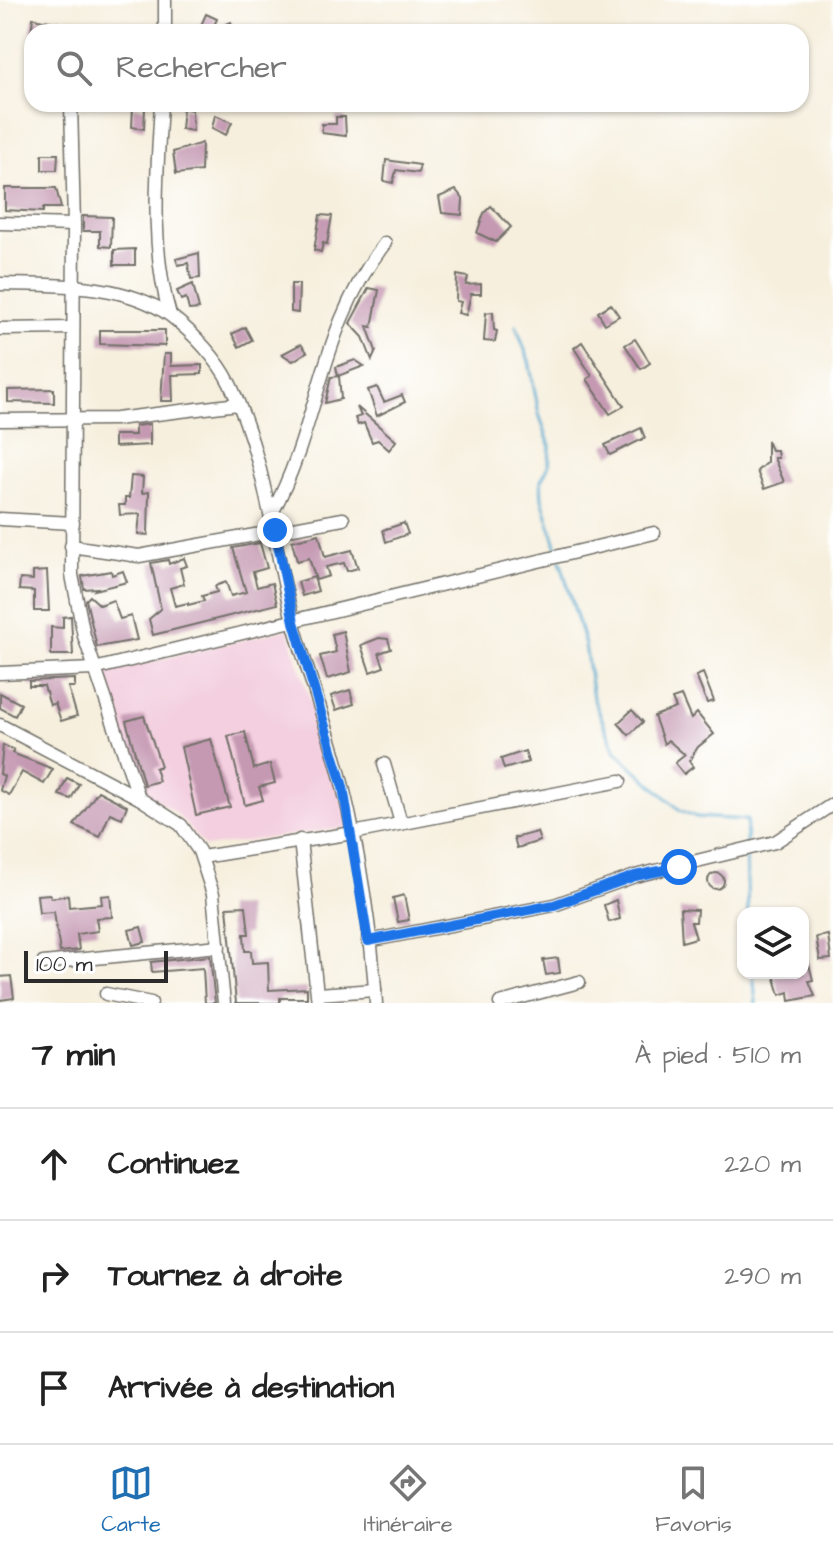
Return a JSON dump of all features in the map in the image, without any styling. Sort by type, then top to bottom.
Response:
[{"type":"street","points":[[165,0],[165,24]]},
{"type":"street","points":[[71,112],[74,225],[71,546],[78,612],[94,669],[139,798]]},
{"type":"street","points":[[161,112],[156,240],[159,277],[170,315]]},
{"type":"street","points":[[0,223],[74,225]]},
{"type":"street","points":[[272,513],[292,477],[328,346],[344,306],[358,279],[385,243]]},
{"type":"street","points":[[0,284],[72,285],[142,301],[170,315],[220,366],[238,404],[272,513],[294,622],[329,734],[353,833],[375,996],[318,999],[300,840]]},
{"type":"street","points":[[0,329],[72,328]]},
{"type":"street","points":[[0,420],[73,421],[161,415],[238,404]]},
{"type":"street","points":[[0,519],[73,523]]},
{"type":"street","points":[[71,546],[139,556],[343,519]]},
{"type":"street","points":[[0,673],[94,669],[654,533]]},
{"type":"street","points":[[0,725],[139,798],[181,825],[202,857],[213,894],[224,1003]]},
{"type":"street","points":[[384,764],[401,823]]},
{"type":"street","points":[[202,857],[353,833],[620,781]]},
{"type":"street","points":[[368,941],[554,905],[635,876],[775,842],[833,804]]},
{"type":"street","points":[[43,963],[219,946]]},
{"type":"street","points":[[500,1003],[579,982]]},
{"type":"street","points":[[106,994],[151,1003]]},
{"type":"shaded area","points":[[288,629],[350,827],[205,847],[176,813],[140,788],[104,673]]},
{"type":"building","points":[[206,14],[217,19],[215,24],[202,24]]},
{"type":"building","points":[[33,18],[60,23],[60,24],[32,24]]},
{"type":"building","points":[[133,112],[145,112],[144,129],[132,127]]},
{"type":"building","points":[[183,112],[192,112],[193,131],[181,129]]},
{"type":"building","points":[[215,115],[232,122],[226,135],[212,128]]},
{"type":"building","points":[[336,117],[345,117],[346,136],[322,133],[322,124],[336,124]]},
{"type":"building","points":[[202,143],[201,171],[176,174],[173,152]]},
{"type":"building","points":[[42,154],[58,154],[57,170],[42,170]]},
{"type":"building","points":[[386,160],[420,165],[418,173],[396,170],[393,183],[384,181]]},
{"type":"building","points":[[5,188],[56,188],[61,208],[43,208],[43,212],[5,210]]},
{"type":"building","points":[[456,190],[463,199],[462,215],[442,213],[439,197]]},
{"type":"building","points":[[491,206],[511,227],[496,242],[477,233],[484,213]]},
{"type":"building","points":[[320,215],[332,216],[327,244],[323,243],[321,252],[314,250]]},
{"type":"building","points":[[83,216],[112,217],[111,247],[100,246],[100,231],[83,231]]},
{"type":"building","points":[[135,249],[135,265],[114,265],[114,250]]},
{"type":"building","points":[[199,253],[200,278],[191,279],[188,263],[178,265],[176,259]]},
{"type":"building","points":[[457,275],[468,277],[466,285],[481,284],[481,294],[471,294],[466,315],[458,313],[461,302],[456,301]]},
{"type":"building","points":[[193,284],[199,309],[189,310],[186,298],[181,300],[177,291]]},
{"type":"building","points":[[291,284],[299,284],[298,313],[291,312]]},
{"type":"building","points":[[369,288],[379,290],[372,327],[367,326],[376,351],[372,360],[363,337],[350,323]]},
{"type":"building","points":[[611,304],[619,316],[605,324],[598,312]]},
{"type":"building","points":[[493,312],[494,330],[497,331],[495,342],[484,341],[486,313]]},
{"type":"building","points":[[245,327],[252,340],[239,347],[232,334]]},
{"type":"building","points":[[100,330],[165,330],[165,346],[100,344]]},
{"type":"building","points":[[635,339],[650,363],[641,369],[625,345]]},
{"type":"building","points":[[582,342],[624,406],[610,414],[587,379],[592,376],[574,348]]},
{"type":"building","points":[[301,344],[307,352],[293,361],[282,354]]},
{"type":"building","points":[[164,354],[171,354],[171,366],[202,365],[202,374],[172,375],[173,401],[161,401]]},
{"type":"building","points":[[355,360],[364,366],[338,376],[336,367]]},
{"type":"building","points":[[339,376],[341,399],[325,403],[331,377]]},
{"type":"building","points":[[377,387],[384,402],[402,395],[405,402],[377,416],[368,390]]},
{"type":"building","points":[[54,389],[54,403],[8,402],[8,390]]},
{"type":"building","points":[[357,407],[396,441],[389,450],[378,440],[372,442],[364,423],[358,425],[355,418],[361,416]]},
{"type":"building","points":[[150,424],[150,445],[114,447],[114,435],[135,435],[135,426]]},
{"type":"building","points":[[641,428],[645,438],[610,455],[605,445]]},
{"type":"building","points":[[767,441],[771,450],[777,450],[778,458],[774,458],[784,482],[764,489],[757,471],[767,462]]},
{"type":"building","points":[[131,476],[143,477],[142,493],[149,492],[148,535],[138,534],[140,514],[120,515],[119,505],[125,505],[125,498],[129,498]]},
{"type":"building","points":[[404,523],[408,534],[386,542],[383,530]]},
{"type":"building","points":[[319,534],[325,557],[352,550],[358,568],[347,571],[344,563],[326,567],[329,576],[316,580],[309,558],[297,561],[292,541]]},
{"type":"building","points":[[260,543],[267,568],[253,572],[257,587],[272,583],[277,604],[153,635],[149,619],[161,609],[151,563],[168,560],[169,564],[184,558],[187,566],[180,568],[184,584],[170,588],[175,606],[188,605],[204,601],[202,596],[217,592],[215,586],[226,582],[231,596],[246,592],[233,548]]},
{"type":"building","points":[[47,571],[49,611],[34,611],[34,591],[19,590],[20,579],[33,580],[33,572]]},
{"type":"building","points":[[111,571],[112,575],[123,571],[127,582],[95,590],[97,588],[84,589],[82,576]]},
{"type":"building","points":[[314,577],[318,591],[302,596],[298,582]]},
{"type":"building","points":[[90,596],[100,605],[113,600],[120,619],[131,616],[137,640],[97,647],[86,600]]},
{"type":"building","points":[[71,616],[73,655],[51,655],[51,627],[63,628],[63,617]]},
{"type":"building","points":[[343,631],[351,672],[327,679],[320,656],[336,652],[332,634]]},
{"type":"building","points":[[379,638],[388,639],[391,649],[379,653],[384,667],[370,672],[361,645]]},
{"type":"building","points":[[703,673],[714,701],[707,703],[696,676]]},
{"type":"building","points":[[75,679],[75,687],[68,687],[77,716],[61,721],[55,703],[50,705],[44,686],[29,686],[29,681]]},
{"type":"building","points":[[350,690],[354,704],[336,710],[331,696]]},
{"type":"building","points":[[0,693],[21,704],[15,716],[0,708]]},
{"type":"building","points":[[681,696],[691,719],[697,713],[714,734],[698,747],[689,761],[693,767],[684,774],[675,763],[685,755],[668,740],[664,744],[654,716],[676,708],[672,699]]},
{"type":"building","points":[[632,710],[643,722],[629,735],[618,723]]},
{"type":"building","points":[[144,716],[161,766],[155,768],[159,781],[144,785],[126,721]]},
{"type":"building","points":[[245,732],[254,769],[270,764],[275,783],[259,787],[263,800],[245,805],[228,736]]},
{"type":"building","points":[[211,739],[230,807],[196,815],[181,747]]},
{"type":"building","points":[[3,745],[14,750],[12,753],[53,769],[44,784],[22,772],[9,795],[0,790],[4,776],[0,774]]},
{"type":"building","points":[[525,751],[528,762],[504,769],[501,759]]},
{"type":"building","points":[[67,778],[79,784],[71,799],[59,795]]},
{"type":"building","points":[[98,791],[127,806],[122,818],[110,813],[100,837],[74,825]]},
{"type":"building","points":[[537,832],[540,841],[517,848],[514,838]]},
{"type":"building","points":[[713,873],[719,873],[724,881],[722,887],[713,889],[708,884],[708,878]]},
{"type":"building","points":[[50,894],[51,898],[68,895],[69,907],[102,904],[101,896],[110,895],[112,917],[96,918],[98,931],[77,934],[79,950],[60,952],[54,912],[39,913],[37,895]]},
{"type":"building","points":[[404,895],[409,920],[398,922],[393,898]]},
{"type":"building","points":[[616,900],[620,919],[609,922],[604,905]]},
{"type":"building","points":[[246,906],[249,934],[244,934],[245,951],[251,951],[252,963],[268,962],[269,990],[307,988],[307,998],[280,998],[280,1003],[236,1003],[227,907]]},
{"type":"building","points":[[680,909],[697,910],[696,922],[691,922],[696,938],[682,942]]},
{"type":"building","points":[[141,927],[145,942],[133,945],[129,930]]},
{"type":"building","points":[[828,935],[831,959],[820,960],[816,937]]},
{"type":"building","points":[[210,956],[215,1003],[205,1003],[203,968],[152,972],[151,962]]},
{"type":"building","points":[[558,958],[560,973],[546,975],[543,960]]},
{"type":"building","points":[[809,965],[813,980],[809,981],[815,996],[790,1001],[789,992],[780,995],[775,979],[809,979]]},
{"type":"building","points":[[11,976],[14,998],[0,1000],[0,977]]},
{"type":"waterway","points":[[516,326],[529,361],[539,414],[550,446],[549,464],[541,481],[542,499],[558,552]]},
{"type":"waterway","points":[[560,560],[585,645],[593,698],[616,752],[680,810],[696,817],[747,820],[746,844]]},
{"type":"waterway","points":[[746,851],[748,907]]},
{"type":"waterway","points":[[754,979],[756,1003]]},
{"type":"route","points":[[275,530],[294,622],[343,787],[353,833],[368,941],[554,905],[635,876],[679,867]]}]
